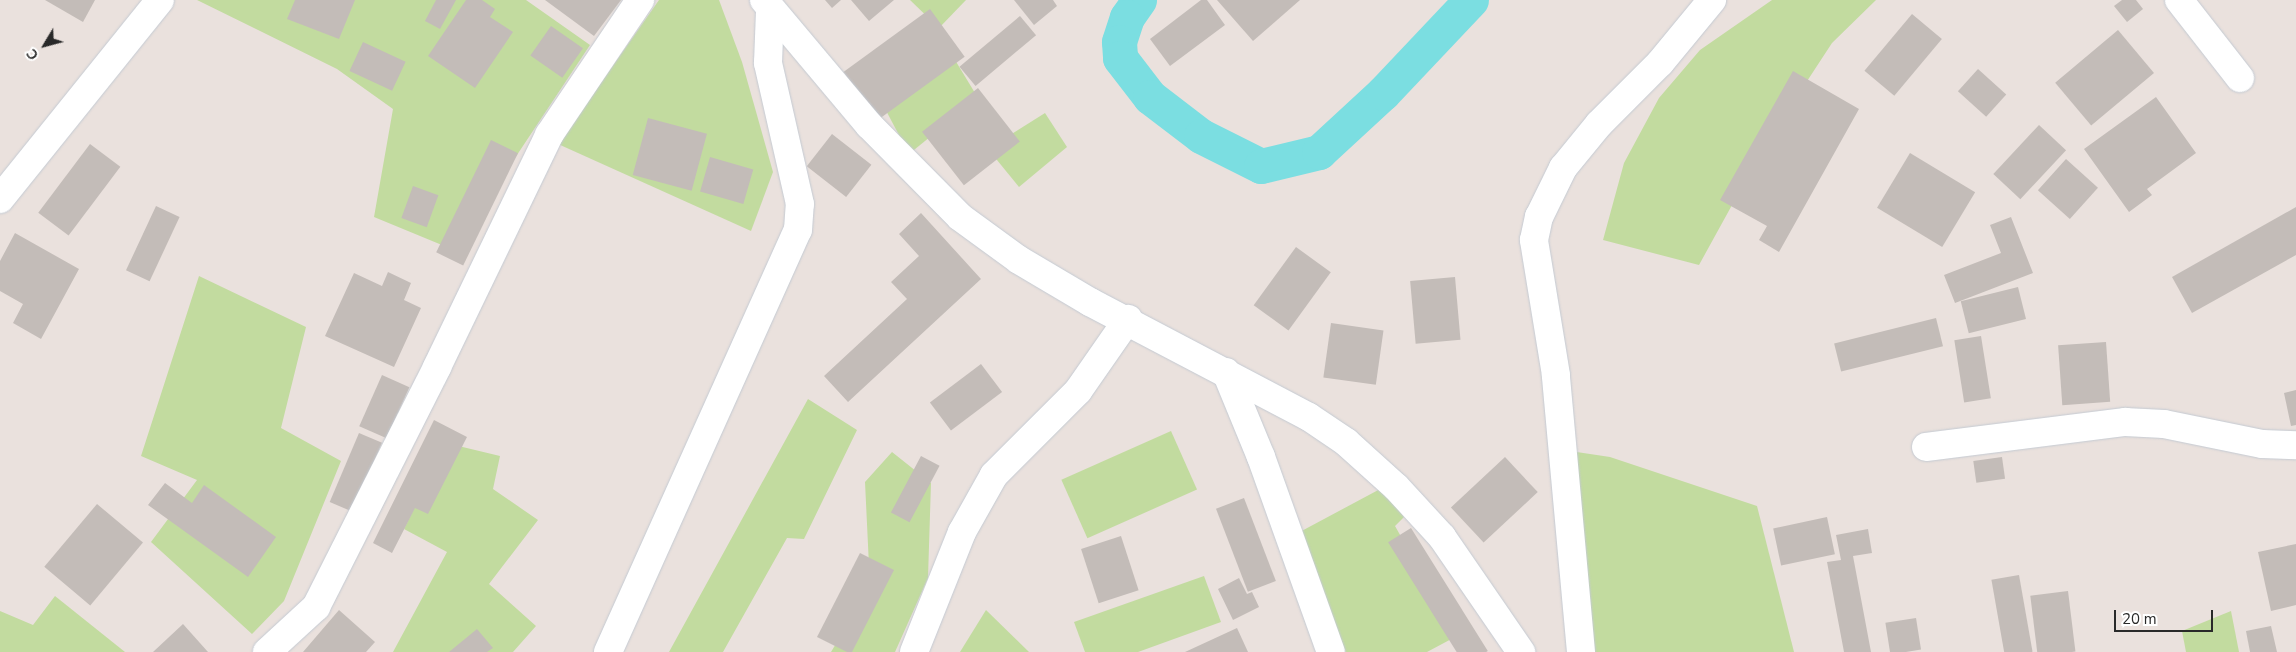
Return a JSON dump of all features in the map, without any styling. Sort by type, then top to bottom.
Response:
[{"type":"lane","points":[[0,199],[160,0]]},
{"type":"lane","points":[[267,652],[316,607],[437,367],[549,135],[640,0]]},
{"type":"lane","points":[[1581,652],[1556,375],[1534,240],[1538,217],[1563,168],[1599,124],[1660,63],[1712,0]]},
{"type":"lane","points":[[2179,0],[2240,78]]},
{"type":"lane","points":[[767,5],[870,125],[960,217],[1019,260],[1090,302],[1128,319],[1309,417],[1346,442],[1396,486],[1442,537],[1522,652]]},
{"type":"lane","points":[[608,652],[798,230],[800,204],[768,63],[767,5]]},
{"type":"lane","points":[[914,652],[962,532],[994,475],[1078,390],[1128,319]]},
{"type":"lane","points":[[1226,372],[1261,457],[1331,652]]},
{"type":"lane","points":[[1926,447],[2124,422],[2164,424],[2262,444],[2296,445]]},
{"type":"green space","points":[[197,0],[526,0],[590,45],[454,250],[374,217],[393,109],[337,69]]},
{"type":"green space","points":[[659,0],[719,0],[742,62],[773,172],[751,231],[558,144]]},
{"type":"green space","points":[[910,0],[966,0],[939,28]]},
{"type":"green space","points":[[1772,0],[1876,0],[1832,43],[1764,147],[1699,265],[1603,240],[1624,163],[1659,98],[1700,50]]},
{"type":"green space","points":[[952,55],[978,98],[909,154],[882,103]]},
{"type":"green space","points":[[1045,113],[1067,147],[1019,187],[988,149]]},
{"type":"green space","points":[[199,276],[306,327],[281,428],[341,461],[284,601],[252,634],[151,542],[197,480],[141,456]]},
{"type":"green space","points":[[808,399],[857,430],[804,539],[787,538],[723,652],[669,652]]},
{"type":"green space","points":[[1171,431],[1197,489],[1087,538],[1061,480]]},
{"type":"green space","points":[[446,443],[500,456],[493,489],[538,520],[489,584],[536,626],[513,652],[393,652],[447,552],[404,529]]},
{"type":"green space","points":[[1570,451],[1610,457],[1757,506],[1794,652],[1593,652]]},
{"type":"green space","points":[[892,452],[931,483],[928,578],[895,652],[831,652],[870,587],[865,482]]},
{"type":"green space","points":[[1382,488],[1404,517],[1395,526],[1457,636],[1427,652],[1339,652],[1296,534]]},
{"type":"green space","points":[[1204,576],[1221,622],[1138,652],[1085,652],[1074,622]]},
{"type":"green space","points":[[55,596],[125,652],[0,652],[0,611],[33,625]]},
{"type":"green space","points":[[986,610],[1029,652],[960,652]]},
{"type":"green space","points":[[2231,611],[2239,652],[2186,652],[2182,631]]},
{"type":"building","points":[[45,0],[95,0],[83,22]]},
{"type":"building","points":[[295,0],[355,0],[339,39],[287,19]]},
{"type":"building","points":[[436,0],[456,0],[440,29],[425,21]]},
{"type":"building","points":[[466,0],[482,0],[495,9],[490,17],[513,32],[475,88],[428,56]]},
{"type":"building","points":[[545,0],[621,0],[594,36]]},
{"type":"building","points":[[825,0],[841,0],[832,8]]},
{"type":"building","points":[[851,0],[894,0],[869,21]]},
{"type":"building","points":[[1014,0],[1053,0],[1057,6],[1034,25]]},
{"type":"building","points":[[1201,0],[1207,0],[1225,25],[1170,66],[1150,39]]},
{"type":"building","points":[[1217,0],[1300,0],[1253,41]]},
{"type":"building","points":[[2122,0],[2136,0],[2143,9],[2127,22],[2114,6]]},
{"type":"building","points":[[930,9],[965,57],[878,120],[843,72]]},
{"type":"building","points":[[1912,14],[1942,39],[1894,96],[1864,71]]},
{"type":"building","points":[[1020,16],[1036,35],[976,86],[959,67]]},
{"type":"building","points":[[551,26],[583,48],[562,78],[530,55]]},
{"type":"building","points":[[2118,30],[2154,73],[2091,126],[2055,83]]},
{"type":"building","points":[[363,42],[406,62],[392,91],[349,71]]},
{"type":"building","points":[[1978,69],[2006,94],[1986,117],[1958,91]]},
{"type":"building","points":[[1793,71],[1859,109],[1779,252],[1759,240],[1767,226],[1720,200]]},
{"type":"building","points":[[978,88],[1020,142],[964,185],[922,132]]},
{"type":"building","points":[[2156,97],[2196,153],[2147,189],[2152,195],[2129,212],[2084,149]]},
{"type":"building","points":[[648,118],[707,134],[692,191],[633,175]]},
{"type":"building","points":[[2039,125],[2066,150],[2020,199],[1993,174]]},
{"type":"building","points":[[832,134],[871,165],[846,197],[807,166]]},
{"type":"building","points":[[491,140],[518,153],[463,266],[436,252]]},
{"type":"building","points":[[90,144],[120,167],[69,236],[38,213]]},
{"type":"building","points":[[1910,153],[1975,192],[1942,247],[1877,208]]},
{"type":"building","points":[[710,157],[753,169],[743,204],[700,192]]},
{"type":"building","points":[[2066,159],[2098,188],[2070,219],[2038,190]]},
{"type":"building","points":[[413,186],[438,195],[427,227],[401,218]]},
{"type":"building","points":[[156,206],[180,217],[150,281],[126,270]]},
{"type":"building","points":[[2296,207],[2296,255],[2192,313],[2172,277]]},
{"type":"building","points":[[921,213],[981,279],[848,402],[824,376],[907,299],[891,282],[919,256],[899,234]]},
{"type":"building","points":[[2011,217],[2033,273],[1955,303],[1944,275],[2001,253],[1990,225]]},
{"type":"building","points":[[15,233],[79,269],[41,339],[13,323],[23,304],[0,291],[0,261]]},
{"type":"building","points":[[1296,247],[1331,272],[1288,331],[1254,305]]},
{"type":"building","points":[[388,272],[411,283],[404,300],[421,308],[394,367],[325,336],[354,273],[382,286]]},
{"type":"building","points":[[1455,277],[1460,340],[1416,344],[1410,281]]},
{"type":"building","points":[[2018,287],[2026,319],[1969,333],[1961,301]]},
{"type":"building","points":[[1936,318],[1943,346],[1841,372],[1834,343]]},
{"type":"building","points":[[1331,323],[1383,330],[1376,385],[1323,377]]},
{"type":"building","points":[[1981,336],[1991,398],[1964,402],[1954,340]]},
{"type":"building","points":[[2106,342],[2110,402],[2062,405],[2058,345]]},
{"type":"building","points":[[981,364],[1002,392],[951,430],[930,403]]},
{"type":"building","points":[[382,375],[409,387],[387,438],[359,426]]},
{"type":"building","points":[[2296,390],[2296,425],[2291,426],[2284,393]]},
{"type":"building","points":[[434,420],[467,437],[428,514],[415,508],[392,553],[373,543]]},
{"type":"building","points":[[359,433],[382,443],[353,512],[330,502]]},
{"type":"building","points":[[921,456],[940,466],[909,522],[891,513]]},
{"type":"building","points":[[1505,457],[1538,492],[1484,543],[1451,507]]},
{"type":"building","points":[[2002,457],[2005,479],[1976,483],[1973,461]]},
{"type":"building","points":[[165,483],[192,503],[204,485],[276,537],[248,577],[148,505]]},
{"type":"building","points":[[1244,498],[1276,581],[1248,592],[1216,509]]},
{"type":"building","points":[[97,504],[143,543],[90,605],[44,567]]},
{"type":"building","points":[[1827,517],[1835,554],[1781,566],[1773,528]]},
{"type":"building","points":[[1411,528],[1488,651],[1457,652],[1388,542]]},
{"type":"building","points":[[1868,529],[1872,553],[1853,556],[1871,652],[1844,652],[1827,562],[1841,560],[1836,535]]},
{"type":"building","points":[[1121,536],[1139,590],[1099,603],[1081,549]]},
{"type":"building","points":[[2296,544],[2296,605],[2271,611],[2258,552]]},
{"type":"building","points":[[860,553],[894,570],[852,652],[847,652],[817,637]]},
{"type":"building","points":[[2019,575],[2033,652],[2004,652],[1991,580]]},
{"type":"building","points":[[1239,578],[1247,594],[1252,592],[1259,607],[1233,620],[1218,589]]},
{"type":"building","points":[[2068,591],[2075,652],[2037,652],[2030,596]]},
{"type":"building","points":[[339,610],[375,642],[366,652],[303,652]]},
{"type":"building","points":[[1916,618],[1921,650],[1890,652],[1885,623]]},
{"type":"building","points":[[183,624],[208,652],[153,652]]},
{"type":"building","points":[[2271,626],[2277,652],[2250,652],[2246,631]]},
{"type":"building","points":[[1237,628],[1248,652],[1185,652]]},
{"type":"building","points":[[477,629],[493,648],[487,652],[449,652]]},
{"type":"waterway","points":[[1139,0],[1127,17],[1119,42],[1120,58],[1150,97],[1201,136],[1261,166],[1319,152],[1383,93],[1471,0]]}]
